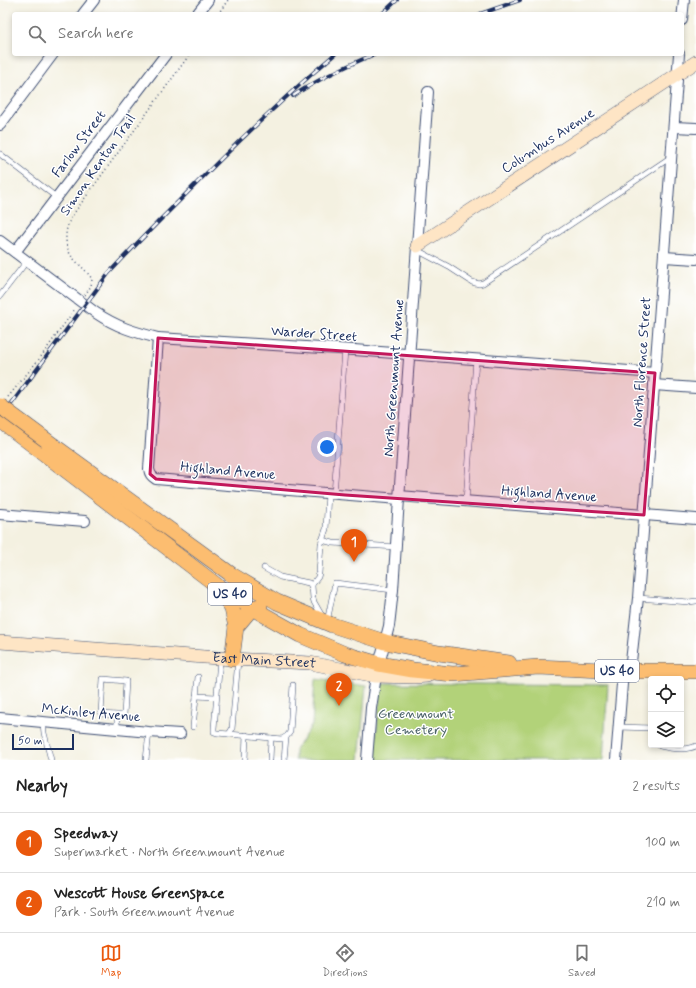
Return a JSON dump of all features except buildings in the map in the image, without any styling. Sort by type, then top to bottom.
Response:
[{"type":"main road","name":"Columbus Avenue","points":[[417,248],[696,62]]},
{"type":"main road","name":"US 40","points":[[2,403],[42,445],[219,587],[252,608],[300,635],[378,670],[413,670],[453,674],[538,667]]},
{"type":"main road","name":"US 40","points":[[0,420],[42,445],[232,575],[277,602],[326,623],[385,642],[439,653],[538,667],[627,671],[696,671]]},
{"type":"main road","points":[[219,587],[232,609],[236,627],[230,659]]},
{"type":"main road","points":[[236,627],[252,608],[277,602]]},
{"type":"main road","name":"East Main Street","points":[[0,642],[230,659],[310,663],[378,670]]},
{"type":"street","points":[[85,12],[94,0]]},
{"type":"street","points":[[199,12],[208,0]]},
{"type":"street","points":[[683,12],[684,0]]},
{"type":"street","points":[[0,125],[52,56]]},
{"type":"street","name":"Farlow Street","points":[[15,252],[164,56]]},
{"type":"street","name":"North Florence Street","points":[[616,760],[619,727],[638,598],[679,56]]},
{"type":"street","name":"North Greenmount Avenue","points":[[367,760],[371,708],[378,670],[389,626],[393,590],[428,92]]},
{"type":"street","points":[[674,127],[696,128]]},
{"type":"street","name":"Warder Street","points":[[0,241],[96,313],[116,325],[158,338],[655,372]]},
{"type":"street","points":[[664,257],[696,259]]},
{"type":"street","name":"Highland Avenue","points":[[158,338],[149,469],[152,477],[156,479],[331,494],[466,501],[696,519]]},
{"type":"street","points":[[654,385],[696,388]]},
{"type":"street","points":[[0,514],[85,521]]},
{"type":"street","name":"McKinley Avenue","points":[[0,718],[180,734]]},
{"type":"lane","points":[[0,154],[56,197]]},
{"type":"lane","points":[[417,248],[472,282],[479,284],[483,283],[671,156]]},
{"type":"lane","points":[[0,296],[27,261]]},
{"type":"lane","points":[[311,586],[318,577],[322,540],[326,529],[331,494],[345,350]]},
{"type":"lane","points":[[466,501],[476,359]]},
{"type":"lane","points":[[322,540],[333,543],[396,547]]},
{"type":"lane","points":[[264,568],[280,577],[309,584],[313,590],[314,602],[326,623]]},
{"type":"lane","points":[[326,623],[335,584],[393,590]]},
{"type":"lane","points":[[638,598],[689,602],[696,601]]},
{"type":"lane","points":[[230,659],[216,697],[214,732],[282,739],[286,737],[290,732],[293,685]]},
{"type":"lane","points":[[229,734],[232,729],[230,659]]},
{"type":"lane","points":[[193,727],[198,677]]},
{"type":"lane","points":[[103,679],[126,681],[124,715],[117,715],[101,714],[103,679]]},
{"type":"lane","points":[[196,696],[216,697]]},
{"type":"lane","points":[[117,715],[117,729]]},
{"type":"lane","points":[[43,723],[51,760]]},
{"type":"lane","points":[[619,727],[648,728]]},
{"type":"lane","points":[[146,760],[149,732]]},
{"type":"lane","points":[[245,760],[246,735]]},
{"type":"lane","points":[[284,760],[286,737]]},
{"type":"lane","points":[[270,760],[271,738]]},
{"type":"lane","points":[[667,748],[690,749],[696,746]]},
{"type":"path","points":[[219,12],[228,0]]},
{"type":"path","name":"Simon Kenton Trail","points":[[2,403],[40,358],[91,286],[92,279],[87,271],[72,257],[67,245],[66,235],[69,223],[77,209],[189,56]]},
{"type":"highlighted area","points":[[158,338],[655,373],[644,515],[345,495],[156,479],[150,474]]},
{"type":"green space","points":[[315,679],[366,686],[359,760],[295,760],[295,750],[312,725]]},
{"type":"green space","name":"Greenmount Cemetery","points":[[381,683],[608,685],[603,760],[374,760]]},
{"type":"railway","points":[[384,12],[397,0]]},
{"type":"railway","points":[[486,12],[520,0]]},
{"type":"railway","points":[[0,415],[12,403],[108,274],[238,142],[333,56]]},
{"type":"railway","points":[[293,96],[332,73],[370,56]]},
{"type":"place","name":"Speedway","points":[[354,562]]},
{"type":"place","name":"Wescott House Greenspace","points":[[339,706]]}]
